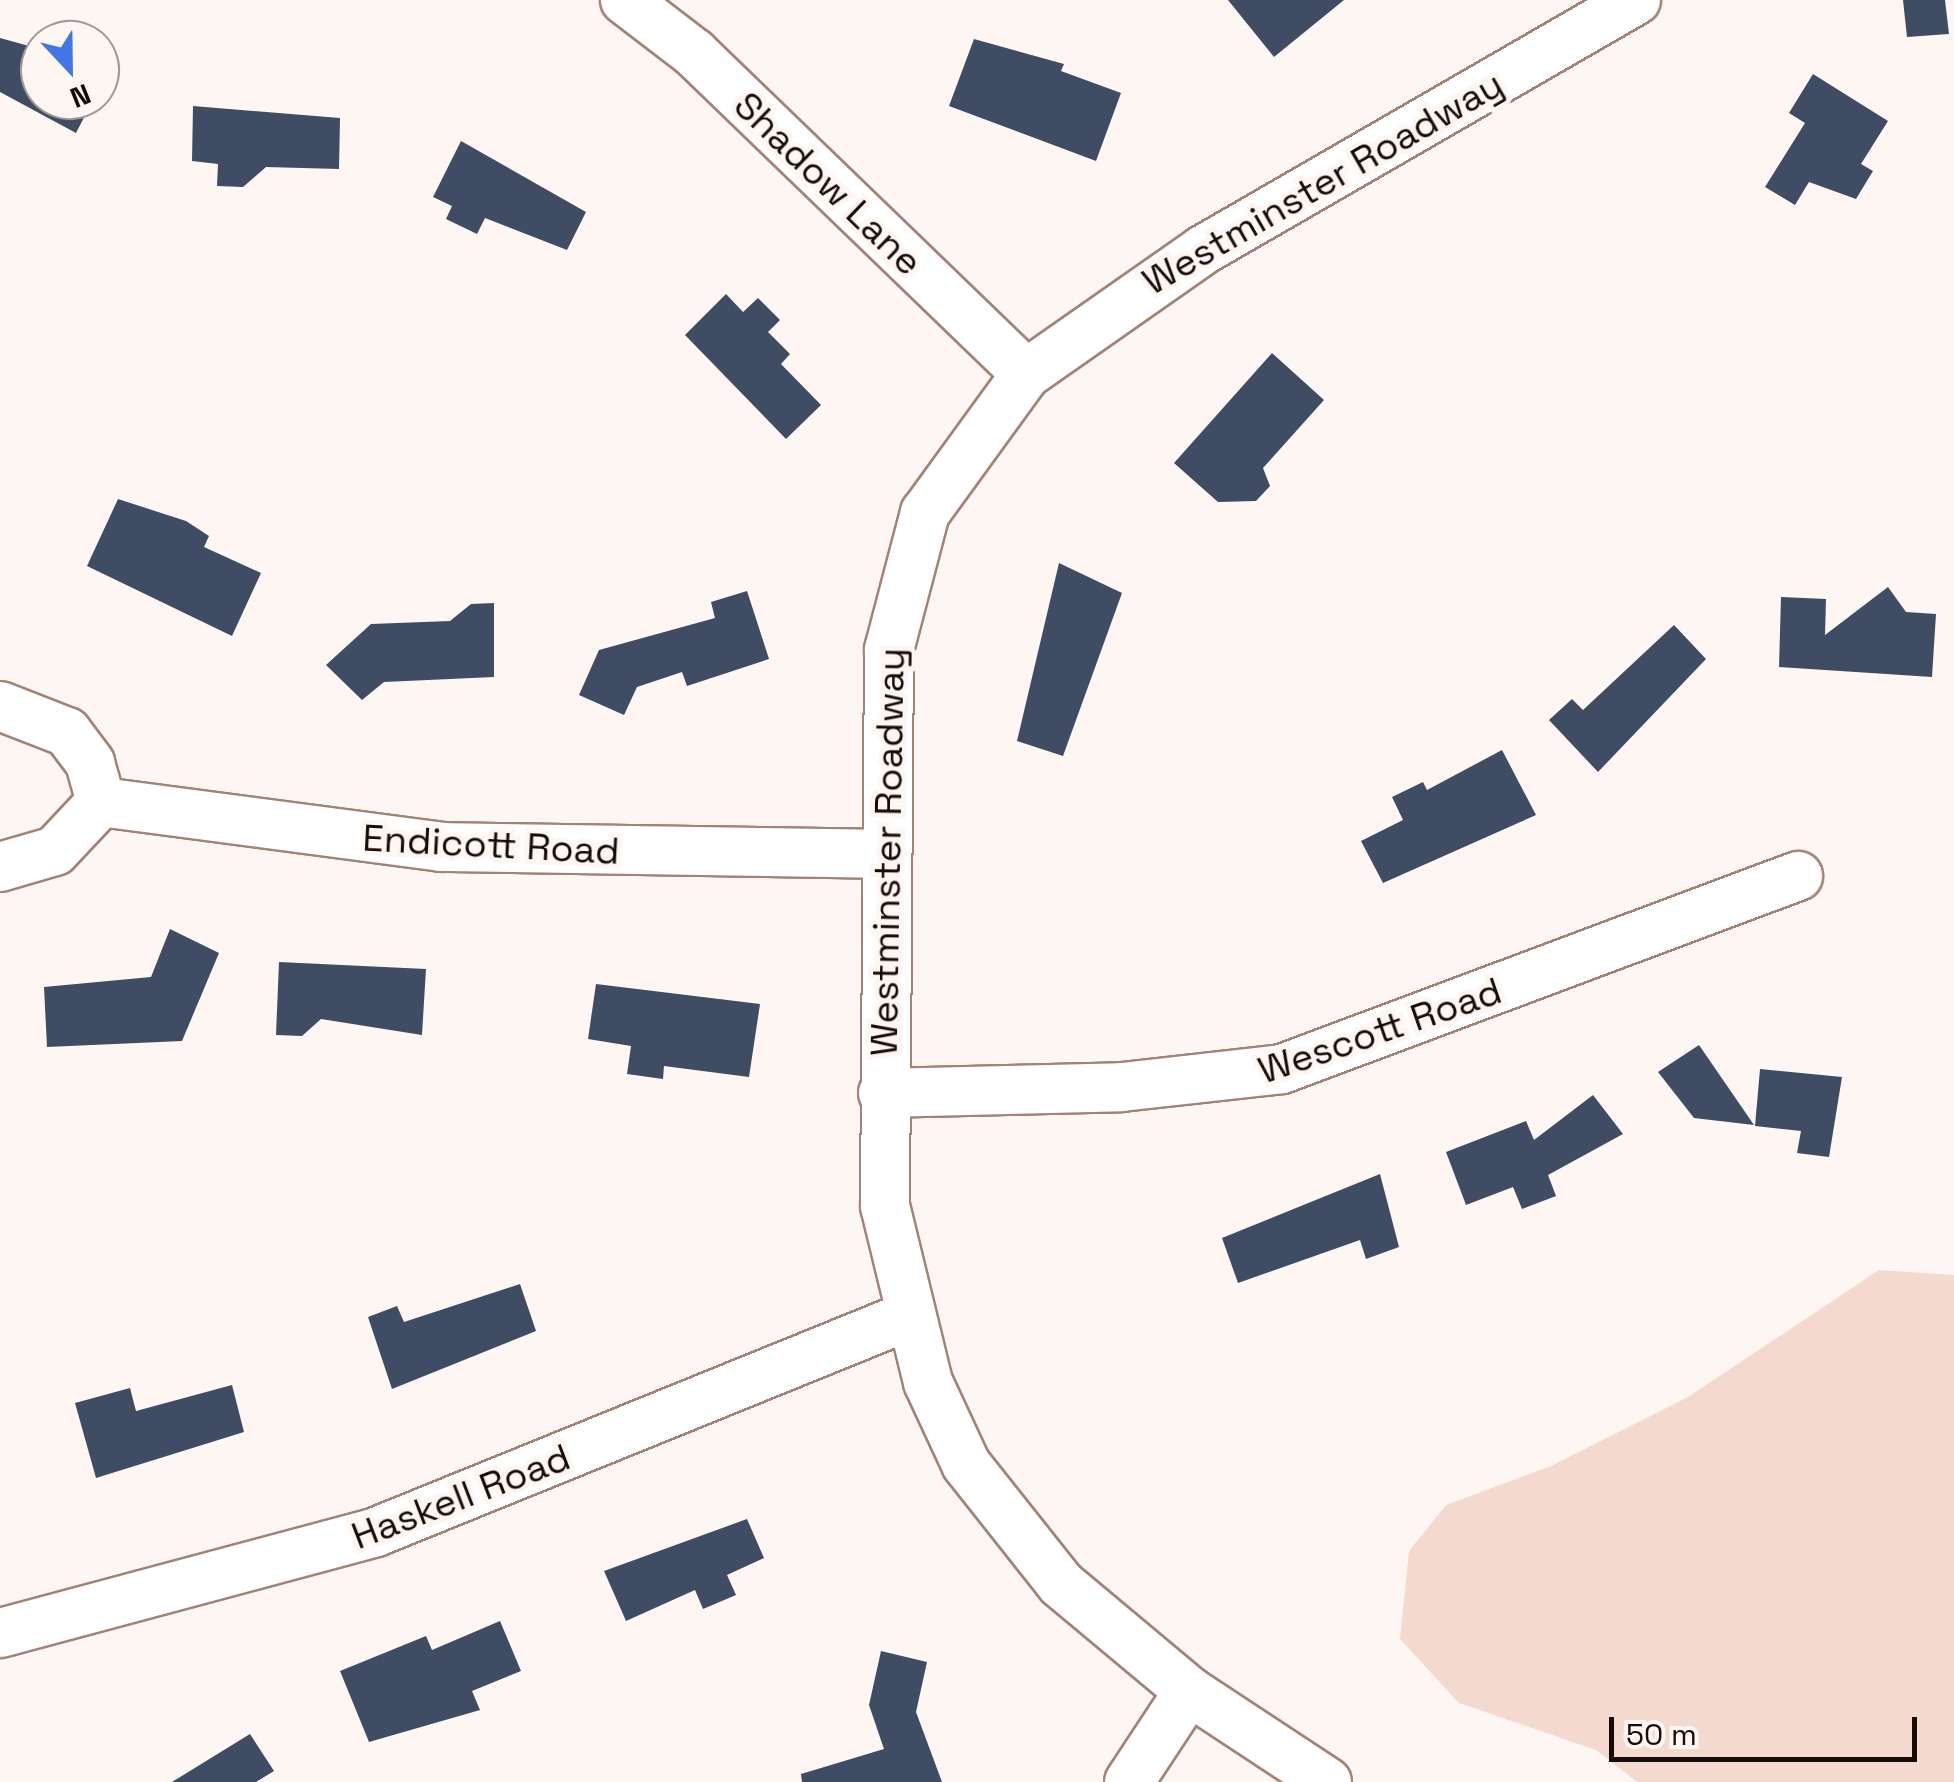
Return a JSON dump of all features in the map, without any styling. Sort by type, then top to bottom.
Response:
[{"type":"street","name":"Shadow Lane","points":[[625,0],[694,53],[1026,374]]},
{"type":"street","name":"Westminster Roadway","points":[[1327,1782],[1189,1691],[1073,1596],[999,1513],[945,1425],[906,1317],[885,1206],[884,854],[889,650],[908,561],[950,467],[1026,374],[1202,250],[1636,0]]},
{"type":"street","points":[[0,706],[67,732],[90,763],[101,802],[67,844],[0,867]]},
{"type":"street","name":"Endicott Road","points":[[101,802],[442,847],[884,854]]},
{"type":"street","name":"Wescott Road","points":[[883,1092],[1122,1088],[1282,1069],[1798,876]]},
{"type":"street","name":"Haskell Road","points":[[0,1633],[376,1532],[906,1317]]},
{"type":"street","points":[[1129,1782],[1189,1691]]},
{"type":"shaded area","points":[[1879,1270],[1954,1275],[1954,1782],[1637,1782],[1596,1750],[1459,1703],[1400,1639],[1409,1551],[1446,1505],[1551,1466],[1688,1397]]},
{"type":"building","points":[[1228,0],[1344,0],[1274,57]]},
{"type":"building","points":[[1903,0],[1945,0],[1949,34],[1907,37]]},
{"type":"building","points":[[0,38],[20,44],[20,103],[0,92]]},
{"type":"building","points":[[974,39],[1064,64],[1061,71],[1121,93],[1096,161],[949,106]]},
{"type":"building","points":[[1813,74],[1888,121],[1861,164],[1873,171],[1856,199],[1809,182],[1795,205],[1765,187],[1805,123],[1789,113]]},
{"type":"building","points":[[193,106],[340,118],[339,169],[266,167],[243,187],[217,186],[218,164],[192,161]]},
{"type":"building","points":[[52,120],[83,120],[76,133]]},
{"type":"building","points":[[461,141],[586,212],[567,250],[485,218],[477,234],[446,219],[452,206],[433,197]]},
{"type":"building","points":[[726,294],[743,312],[758,298],[780,320],[768,332],[790,354],[781,364],[821,405],[786,439],[685,335]]},
{"type":"building","points":[[1272,353],[1324,400],[1263,468],[1270,486],[1256,501],[1218,502],[1174,463]]},
{"type":"building","points":[[118,499],[186,521],[209,536],[204,547],[261,573],[232,636],[87,566]]},
{"type":"building","points":[[1059,563],[1122,593],[1063,756],[1017,741]]},
{"type":"building","points":[[1888,587],[1906,612],[1936,614],[1932,677],[1779,667],[1781,597],[1826,599],[1825,635]]},
{"type":"building","points":[[747,591],[769,659],[687,686],[682,672],[637,687],[624,715],[579,695],[599,650],[715,618],[711,602]]},
{"type":"building","points":[[494,603],[494,677],[384,682],[362,700],[326,665],[371,624],[450,621],[471,604]]},
{"type":"building","points":[[1674,625],[1706,659],[1598,772],[1549,720],[1572,699],[1583,710]]},
{"type":"building","points":[[1502,750],[1536,815],[1383,883],[1361,841],[1403,820],[1392,797],[1423,782],[1427,790]]},
{"type":"building","points":[[170,929],[219,953],[182,1041],[47,1047],[44,987],[151,977]]},
{"type":"building","points":[[279,962],[426,969],[422,1035],[321,1019],[302,1036],[276,1035]]},
{"type":"building","points":[[596,984],[760,1004],[749,1077],[664,1066],[663,1079],[627,1074],[631,1046],[588,1039]]},
{"type":"building","points":[[1699,1045],[1754,1125],[1694,1118],[1658,1072]]},
{"type":"building","points":[[1760,1069],[1842,1077],[1829,1157],[1797,1153],[1801,1131],[1755,1126]]},
{"type":"building","points":[[1593,1095],[1623,1134],[1548,1175],[1556,1196],[1522,1209],[1513,1187],[1466,1205],[1446,1152],[1526,1121],[1534,1140]]},
{"type":"building","points":[[1380,1174],[1399,1247],[1366,1259],[1360,1240],[1238,1283],[1222,1238]]},
{"type":"building","points":[[520,1284],[536,1331],[392,1389],[368,1317],[397,1306],[404,1322]]},
{"type":"building","points":[[232,1385],[244,1432],[96,1478],[75,1403],[130,1388],[136,1411]]},
{"type":"building","points":[[747,1519],[764,1558],[727,1575],[736,1595],[703,1609],[695,1590],[626,1621],[604,1571]]},
{"type":"building","points":[[500,1621],[521,1671],[472,1691],[480,1710],[369,1742],[340,1671],[426,1636],[432,1650]]},
{"type":"building","points":[[881,1651],[927,1662],[916,1712],[942,1782],[802,1782],[801,1774],[884,1749],[869,1705]]},
{"type":"building","points":[[250,1734],[274,1771],[256,1782],[172,1782]]}]
